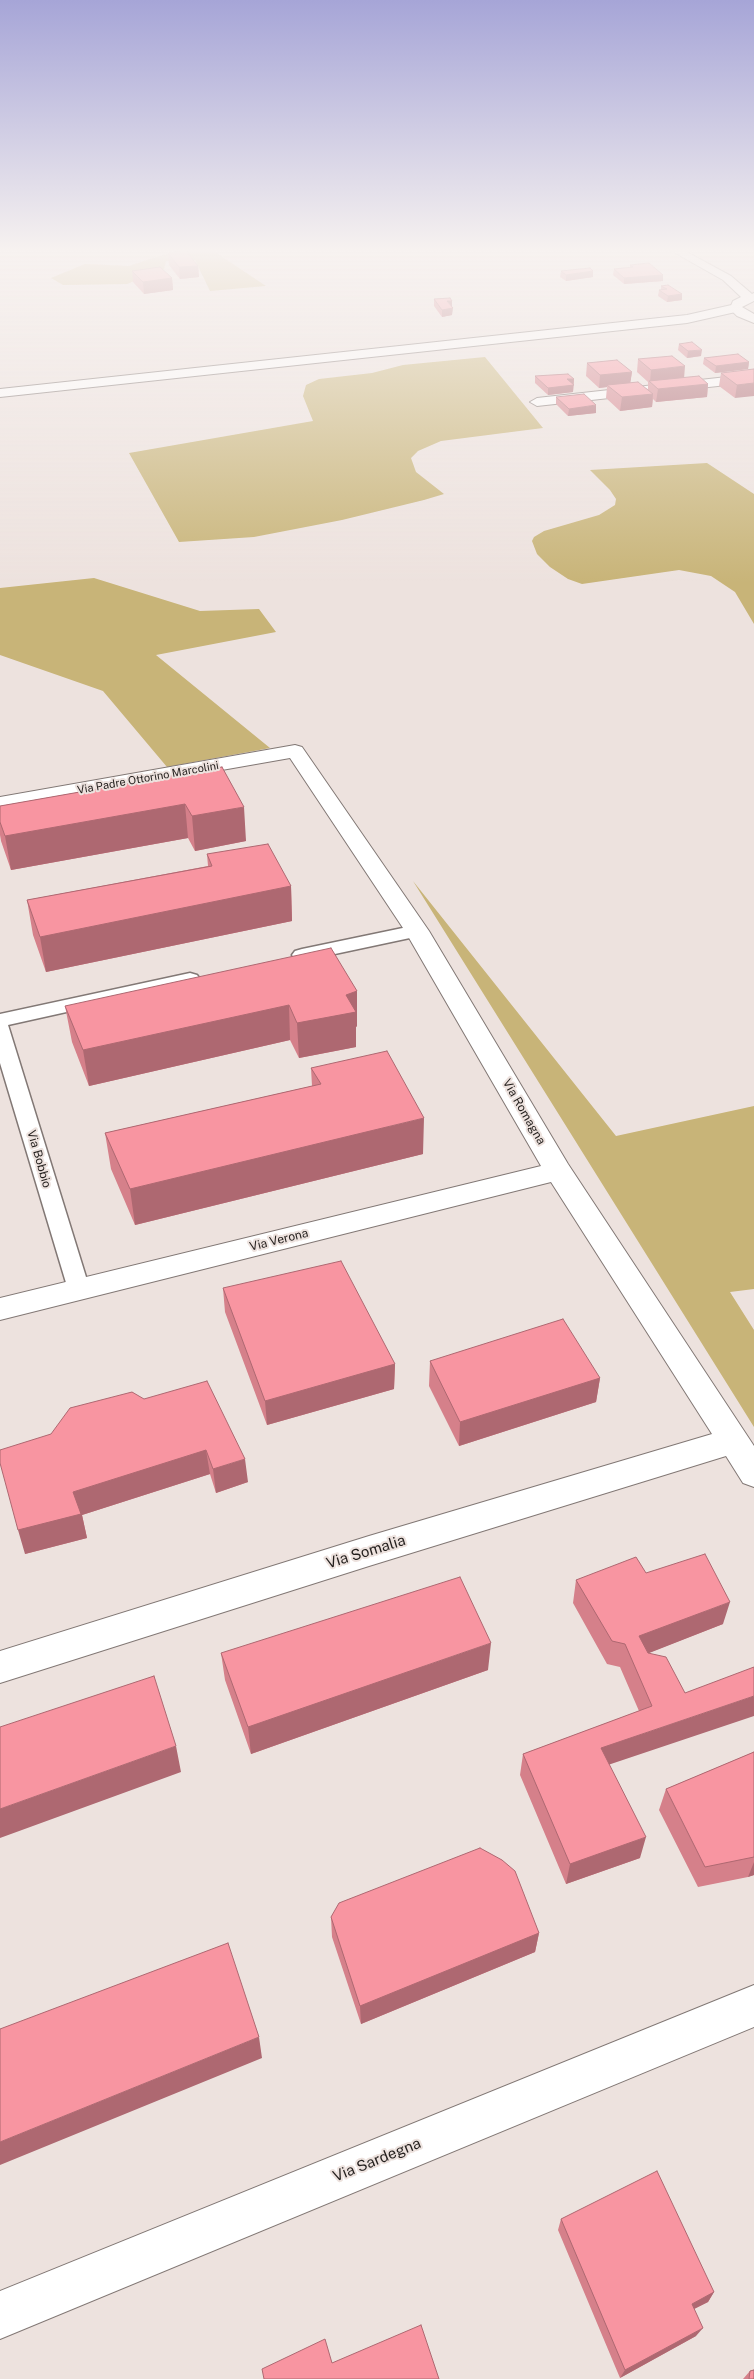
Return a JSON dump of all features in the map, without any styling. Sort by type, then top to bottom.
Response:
[{"type":"street","points":[[0,393],[297,361]]},
{"type":"street","points":[[537,402],[754,378]]},
{"type":"street","name":"Via Padre Ottorino Marcolini","points":[[0,803],[295,751]]},
{"type":"street","name":"Via Romagna","points":[[295,751],[417,931],[558,1171],[754,1473]]},
{"type":"street","points":[[281,960],[417,931]]},
{"type":"street","points":[[0,1020],[204,976]]},
{"type":"street","name":"Via Bobbio","points":[[0,1028],[78,1290]]},
{"type":"street","name":"Via Verona","points":[[0,1309],[558,1171]]},
{"type":"street","name":"Via Somalia","points":[[0,1667],[369,1550],[733,1441]]},
{"type":"street","name":"Via Sardegna","points":[[0,2315],[754,2006]]},
{"type":"shaded area","points":[[444,361],[488,361],[543,428],[441,441],[418,451],[411,458],[416,472],[444,494],[342,520],[254,537],[179,542],[129,453],[313,421],[303,396],[306,385],[319,379],[372,373],[403,365]]},
{"type":"shaded area","points":[[707,463],[754,494],[754,624],[735,592],[711,576],[679,570],[582,584],[568,579],[550,567],[537,554],[532,541],[534,537],[544,531],[599,515],[615,505],[616,499],[610,490],[590,470]]},
{"type":"shaded area","points":[[94,578],[200,611],[259,609],[276,632],[156,655],[270,748],[167,767],[103,691],[0,655],[0,588]]},
{"type":"shaded area","points":[[413,881],[616,1136],[754,1106],[754,1289],[730,1292],[754,1330],[754,1427]]},
{"type":"building","points":[[618,361],[632,372],[600,375],[587,363]]},
{"type":"building","points":[[640,361],[679,361],[685,366],[651,370]]},
{"type":"building","points":[[709,361],[749,362],[716,366]]},
{"type":"building","points":[[754,369],[754,383],[737,385],[721,373]]},
{"type":"building","points":[[568,374],[574,379],[567,379],[574,385],[548,388],[535,376]]},
{"type":"building","points":[[699,376],[708,384],[658,389],[649,381]]},
{"type":"building","points":[[638,382],[653,394],[622,397],[607,385]]},
{"type":"building","points":[[584,394],[596,405],[569,409],[556,397]]},
{"type":"building","points":[[222,767],[244,807],[192,816],[185,804],[5,836],[0,822],[0,806]]},
{"type":"building","points":[[268,844],[291,886],[40,937],[27,900],[212,866],[207,854]]},
{"type":"building","points":[[331,948],[357,991],[346,995],[356,1012],[297,1023],[289,1005],[83,1050],[65,1006]]},
{"type":"building","points":[[387,1051],[424,1118],[130,1189],[105,1133],[321,1084],[311,1068]]},
{"type":"building","points":[[341,1261],[395,1364],[265,1401],[223,1288]]},
{"type":"building","points":[[563,1319],[600,1378],[460,1422],[430,1361]]},
{"type":"building","points":[[207,1381],[245,1459],[213,1469],[206,1450],[73,1492],[81,1514],[18,1530],[0,1463],[0,1450],[51,1434],[70,1408],[132,1392],[144,1399]]},
{"type":"building","points":[[705,1554],[730,1602],[639,1636],[648,1653],[666,1657],[685,1693],[754,1667],[754,1696],[601,1748],[646,1837],[570,1864],[523,1754],[652,1706],[625,1644],[612,1641],[576,1580],[636,1557],[646,1573]]},
{"type":"building","points":[[460,1577],[491,1643],[248,1727],[221,1653]]},
{"type":"building","points":[[154,1676],[176,1746],[0,1809],[0,1727]]},
{"type":"building","points":[[754,1752],[754,1857],[705,1867],[666,1789]]},
{"type":"building","points":[[480,1848],[502,1860],[515,1871],[539,1933],[360,2006],[331,1917],[339,1903]]},
{"type":"building","points":[[228,1943],[259,2037],[0,2142],[0,2029]]},
{"type":"building","points":[[657,2171],[714,2292],[692,2304],[703,2328],[625,2370],[561,2219]]},
{"type":"building","points":[[421,2325],[439,2379],[264,2379],[262,2369],[325,2339],[332,2363]]},
{"type":"building","points":[[754,2370],[754,2379],[749,2379],[750,2371]]}]
